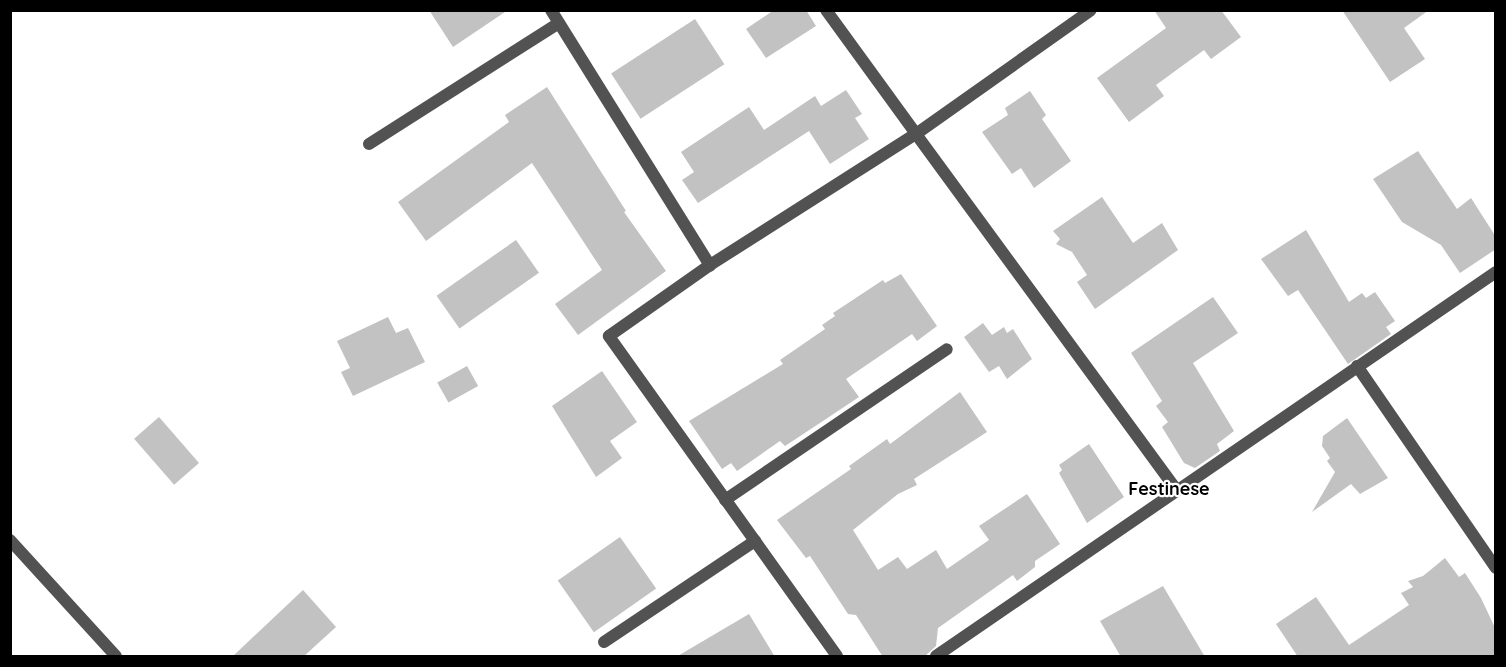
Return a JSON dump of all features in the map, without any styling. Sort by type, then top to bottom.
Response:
[{"type":"street","points":[[551,10],[710,265]]},
{"type":"street","points":[[826,10],[1177,490]]},
{"type":"street","points":[[837,657],[609,336],[710,265],[916,134],[1091,10]]},
{"type":"street","points":[[369,144],[559,23]]},
{"type":"street","points":[[936,657],[1496,272]]},
{"type":"street","points":[[725,500],[947,349]]},
{"type":"street","points":[[1357,366],[1496,568]]},
{"type":"street","points":[[10,540],[116,657]]},
{"type":"street","points":[[604,642],[755,541]]},
{"type":"building","points":[[429,10],[508,10],[453,47]]},
{"type":"building","points":[[774,10],[806,10],[816,26],[766,58],[746,29]]},
{"type":"building","points":[[1154,10],[1221,10],[1241,37],[1211,59],[1204,50],[1156,85],[1164,96],[1129,122],[1097,78],[1166,28]]},
{"type":"building","points":[[1342,10],[1429,10],[1404,28],[1425,59],[1390,82]]},
{"type":"building","points":[[695,19],[724,64],[641,119],[611,73]]},
{"type":"building","points":[[547,87],[626,211],[624,212],[666,271],[578,335],[555,304],[602,270],[532,163],[426,241],[398,202],[509,122],[505,115]]},
{"type":"building","points":[[846,90],[862,114],[855,118],[869,139],[830,164],[809,131],[698,203],[682,180],[694,172],[681,152],[749,107],[764,130],[815,96],[821,106]]},
{"type":"building","points":[[1030,91],[1046,115],[1042,119],[1071,161],[1034,188],[1021,168],[1012,174],[982,132],[1008,115],[1005,108]]},
{"type":"building","points":[[1418,151],[1457,209],[1471,198],[1496,237],[1496,249],[1460,273],[1441,245],[1402,222],[1373,179]]},
{"type":"building","points":[[1102,197],[1133,243],[1162,223],[1178,250],[1095,309],[1077,282],[1087,275],[1072,252],[1056,244],[1060,239],[1053,231]]},
{"type":"building","points":[[1306,230],[1349,302],[1362,293],[1366,298],[1375,292],[1395,321],[1386,327],[1391,334],[1348,364],[1298,290],[1288,296],[1261,259]]},
{"type":"building","points":[[516,240],[539,273],[459,328],[437,296]]},
{"type":"building","points":[[901,274],[937,326],[917,341],[912,334],[846,379],[859,397],[823,421],[785,446],[780,441],[737,471],[731,463],[722,469],[689,421],[783,364],[780,360],[825,329],[822,325],[835,316],[833,313],[883,280],[885,283]]},
{"type":"building","points":[[1213,297],[1238,333],[1193,363],[1234,431],[1217,444],[1220,451],[1195,468],[1184,463],[1162,427],[1168,422],[1156,406],[1162,401],[1131,353]]},
{"type":"building","points":[[388,317],[396,333],[408,328],[425,362],[353,396],[341,372],[350,368],[337,341]]},
{"type":"building","points":[[983,323],[992,335],[1004,327],[1007,333],[1013,329],[1032,359],[1007,379],[999,366],[989,372],[964,337]]},
{"type":"building","points":[[467,366],[478,386],[448,403],[437,382]]},
{"type":"building","points":[[602,371],[637,422],[610,441],[622,458],[596,477],[552,406]]},
{"type":"building","points":[[960,392],[987,432],[914,479],[917,485],[898,494],[853,530],[878,570],[898,557],[907,569],[936,550],[947,569],[989,540],[979,526],[1027,494],[1060,544],[1035,561],[1035,567],[1017,581],[1013,575],[938,628],[936,646],[924,657],[883,657],[856,615],[848,614],[810,556],[806,558],[777,520],[851,469],[849,466],[887,439],[890,444]]},
{"type":"building","points":[[159,417],[199,463],[174,485],[134,439]]},
{"type":"building","points":[[1347,418],[1388,478],[1360,494],[1351,484],[1312,512],[1335,472],[1327,461],[1330,458],[1322,446],[1323,436]]},
{"type":"building","points":[[1089,444],[1124,497],[1087,523],[1059,473],[1062,470],[1059,465]]},
{"type":"building","points":[[620,537],[656,589],[594,632],[558,581]]},
{"type":"building","points":[[1445,558],[1459,577],[1465,573],[1481,598],[1496,630],[1496,657],[1298,657],[1276,624],[1316,597],[1349,645],[1409,605],[1401,593],[1413,587],[1408,581],[1423,576]]},
{"type":"building","points":[[1163,586],[1205,657],[1121,657],[1100,621]]},
{"type":"building","points":[[303,590],[336,627],[303,657],[232,657]]},
{"type":"building","points":[[749,614],[775,657],[676,657]]},
{"type":"district","name":"Festinese","points":[[1169,489]]}]
